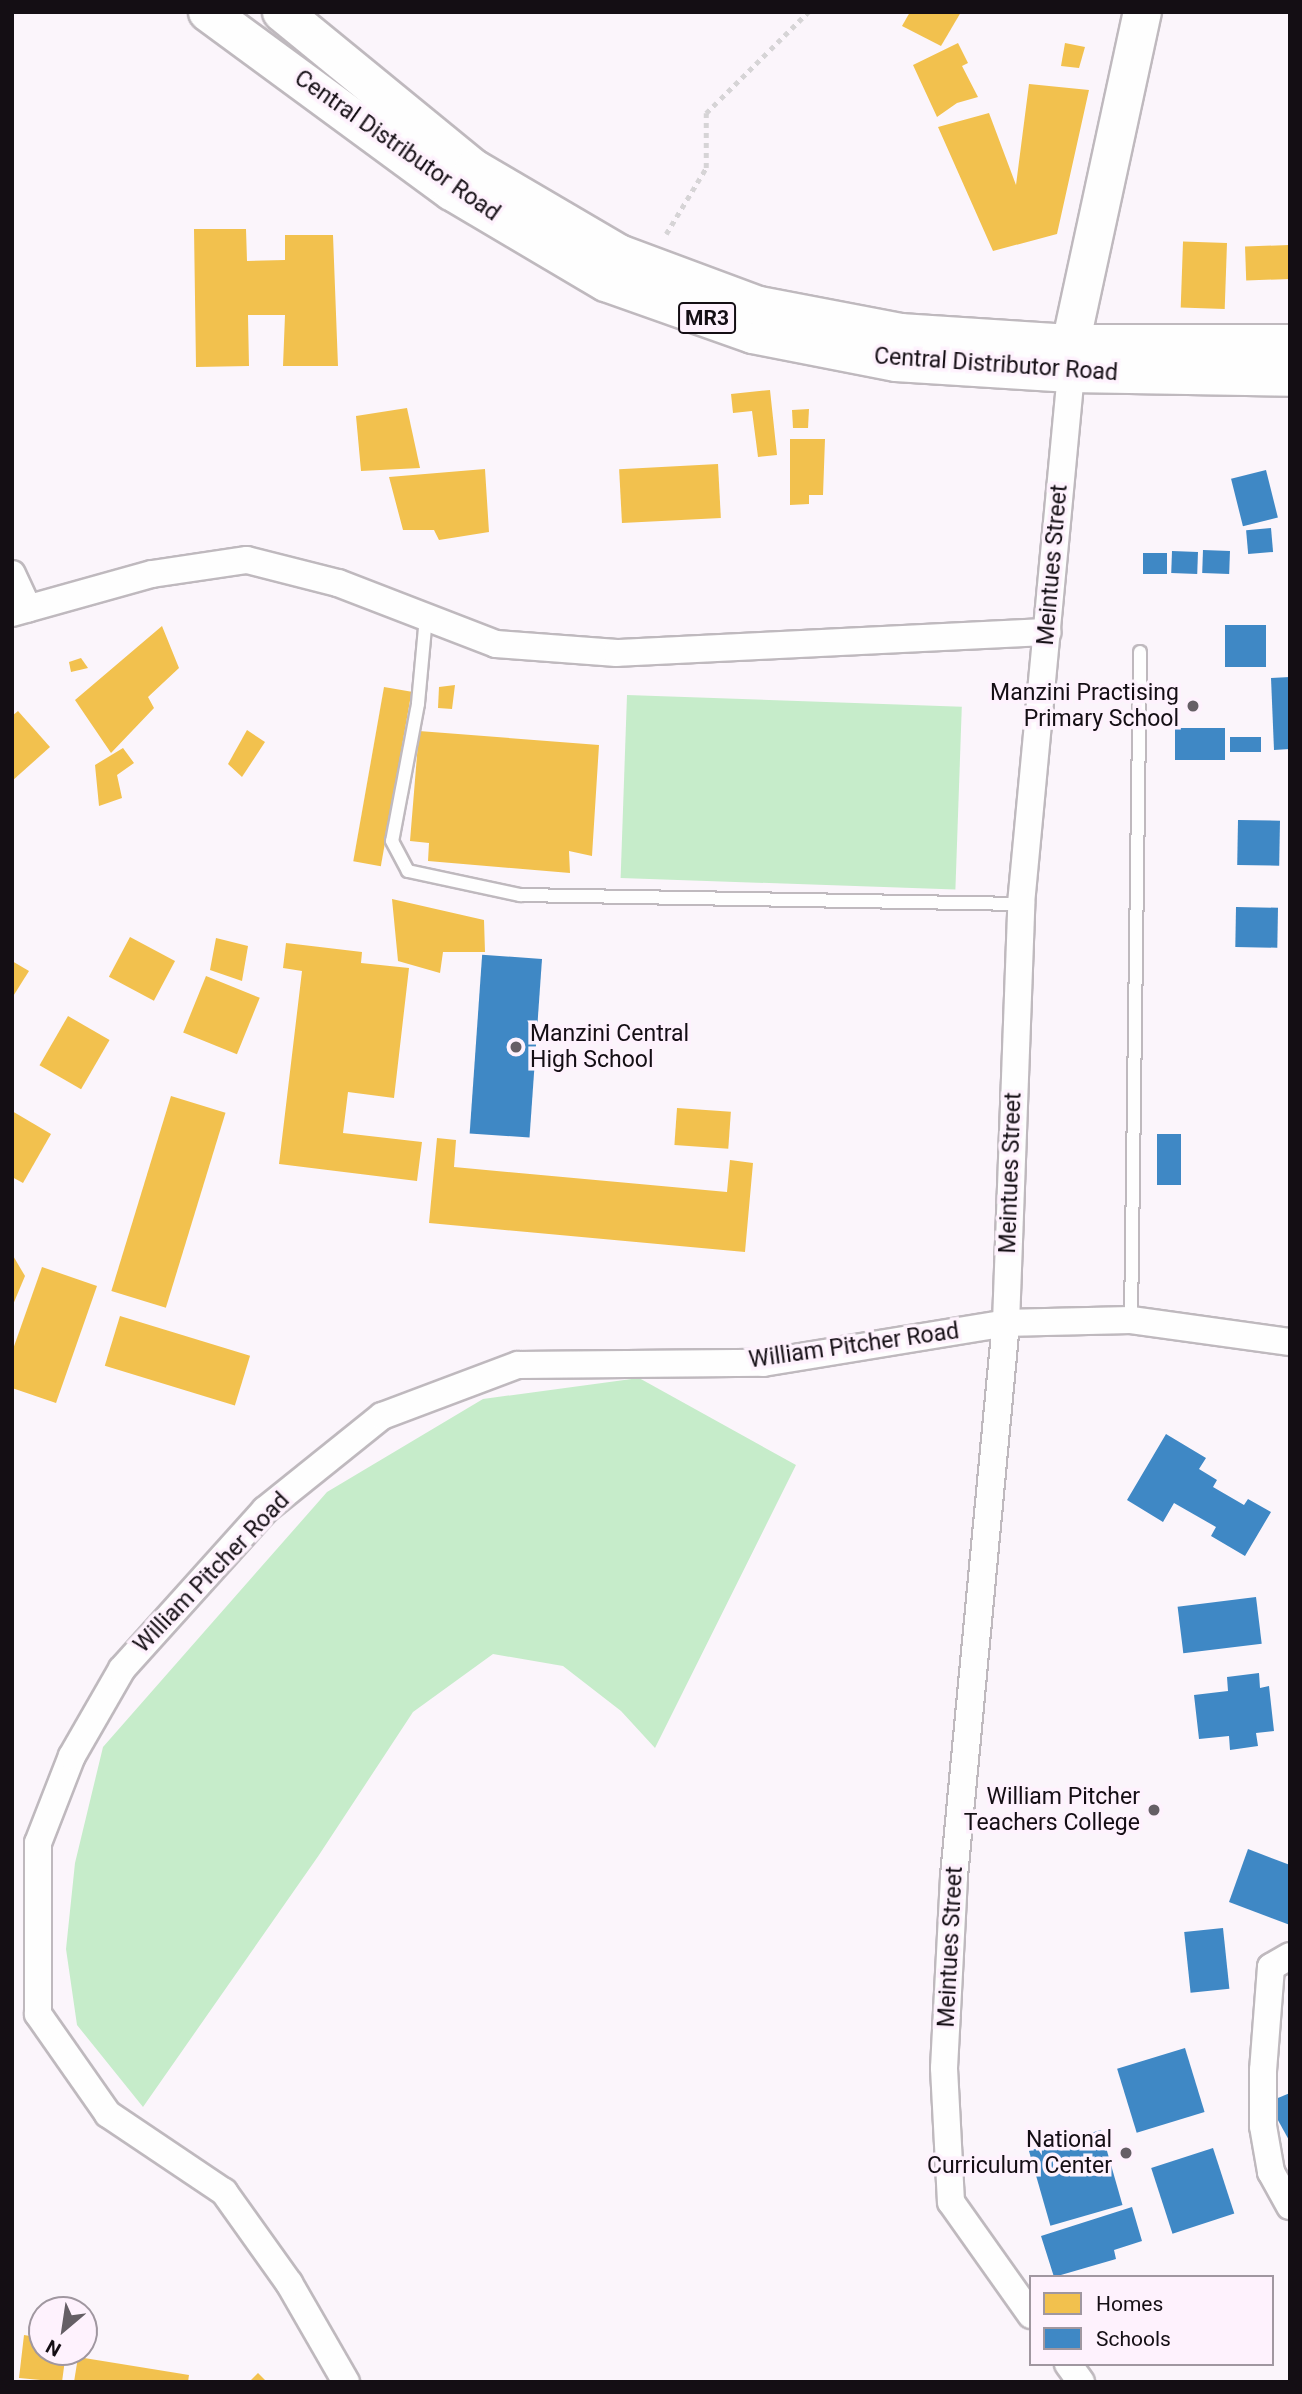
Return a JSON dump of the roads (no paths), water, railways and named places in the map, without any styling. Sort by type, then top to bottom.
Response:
[{"type":"highway","name":"Central Distributor Road","points":[[208,12],[452,191],[606,282],[753,334],[896,362],[1071,358],[1290,344]]},
{"type":"highway","name":"Central Distributor Road","points":[[292,15],[474,169],[619,254],[759,306],[900,333],[1071,358],[1290,377]]},
{"type":"street","name":"Meintues Street","points":[[1029,2312],[951,2202],[944,2068],[954,1876],[1006,1323],[1021,904],[1071,358],[1142,12]]},
{"type":"street","points":[[267,55],[292,15]]},
{"type":"street","points":[[12,574],[20,611],[152,574],[247,561],[338,583],[496,644],[617,653],[1047,632]]},
{"type":"street","name":"William Pitcher Road","points":[[346,2382],[289,2283],[224,2192],[107,2113],[38,2014],[38,1843],[72,1756],[121,1669],[265,1510],[382,1416],[518,1365],[763,1363],[1006,1323],[1131,1320],[1290,1342]]},
{"type":"street","points":[[1290,1956],[1271,1967],[1263,2070],[1263,2126],[1271,2172],[1290,2206]]},
{"type":"street","points":[[1069,2366],[1081,2382]]},
{"type":"lane","points":[[426,617],[418,704],[392,841],[408,871],[520,895],[1021,904]]},
{"type":"lane","points":[[1131,1320],[1140,652]]},
{"type":"place","name":"Manzini Practising Primary School","points":[[1193,706]]},
{"type":"place","name":"Manzini Central High School","points":[[516,1047]]},
{"type":"place","name":"William Pitcher Teachers College","points":[[1154,1810]]},
{"type":"place","name":"National Curriculum Center","points":[[1126,2153]]}]
